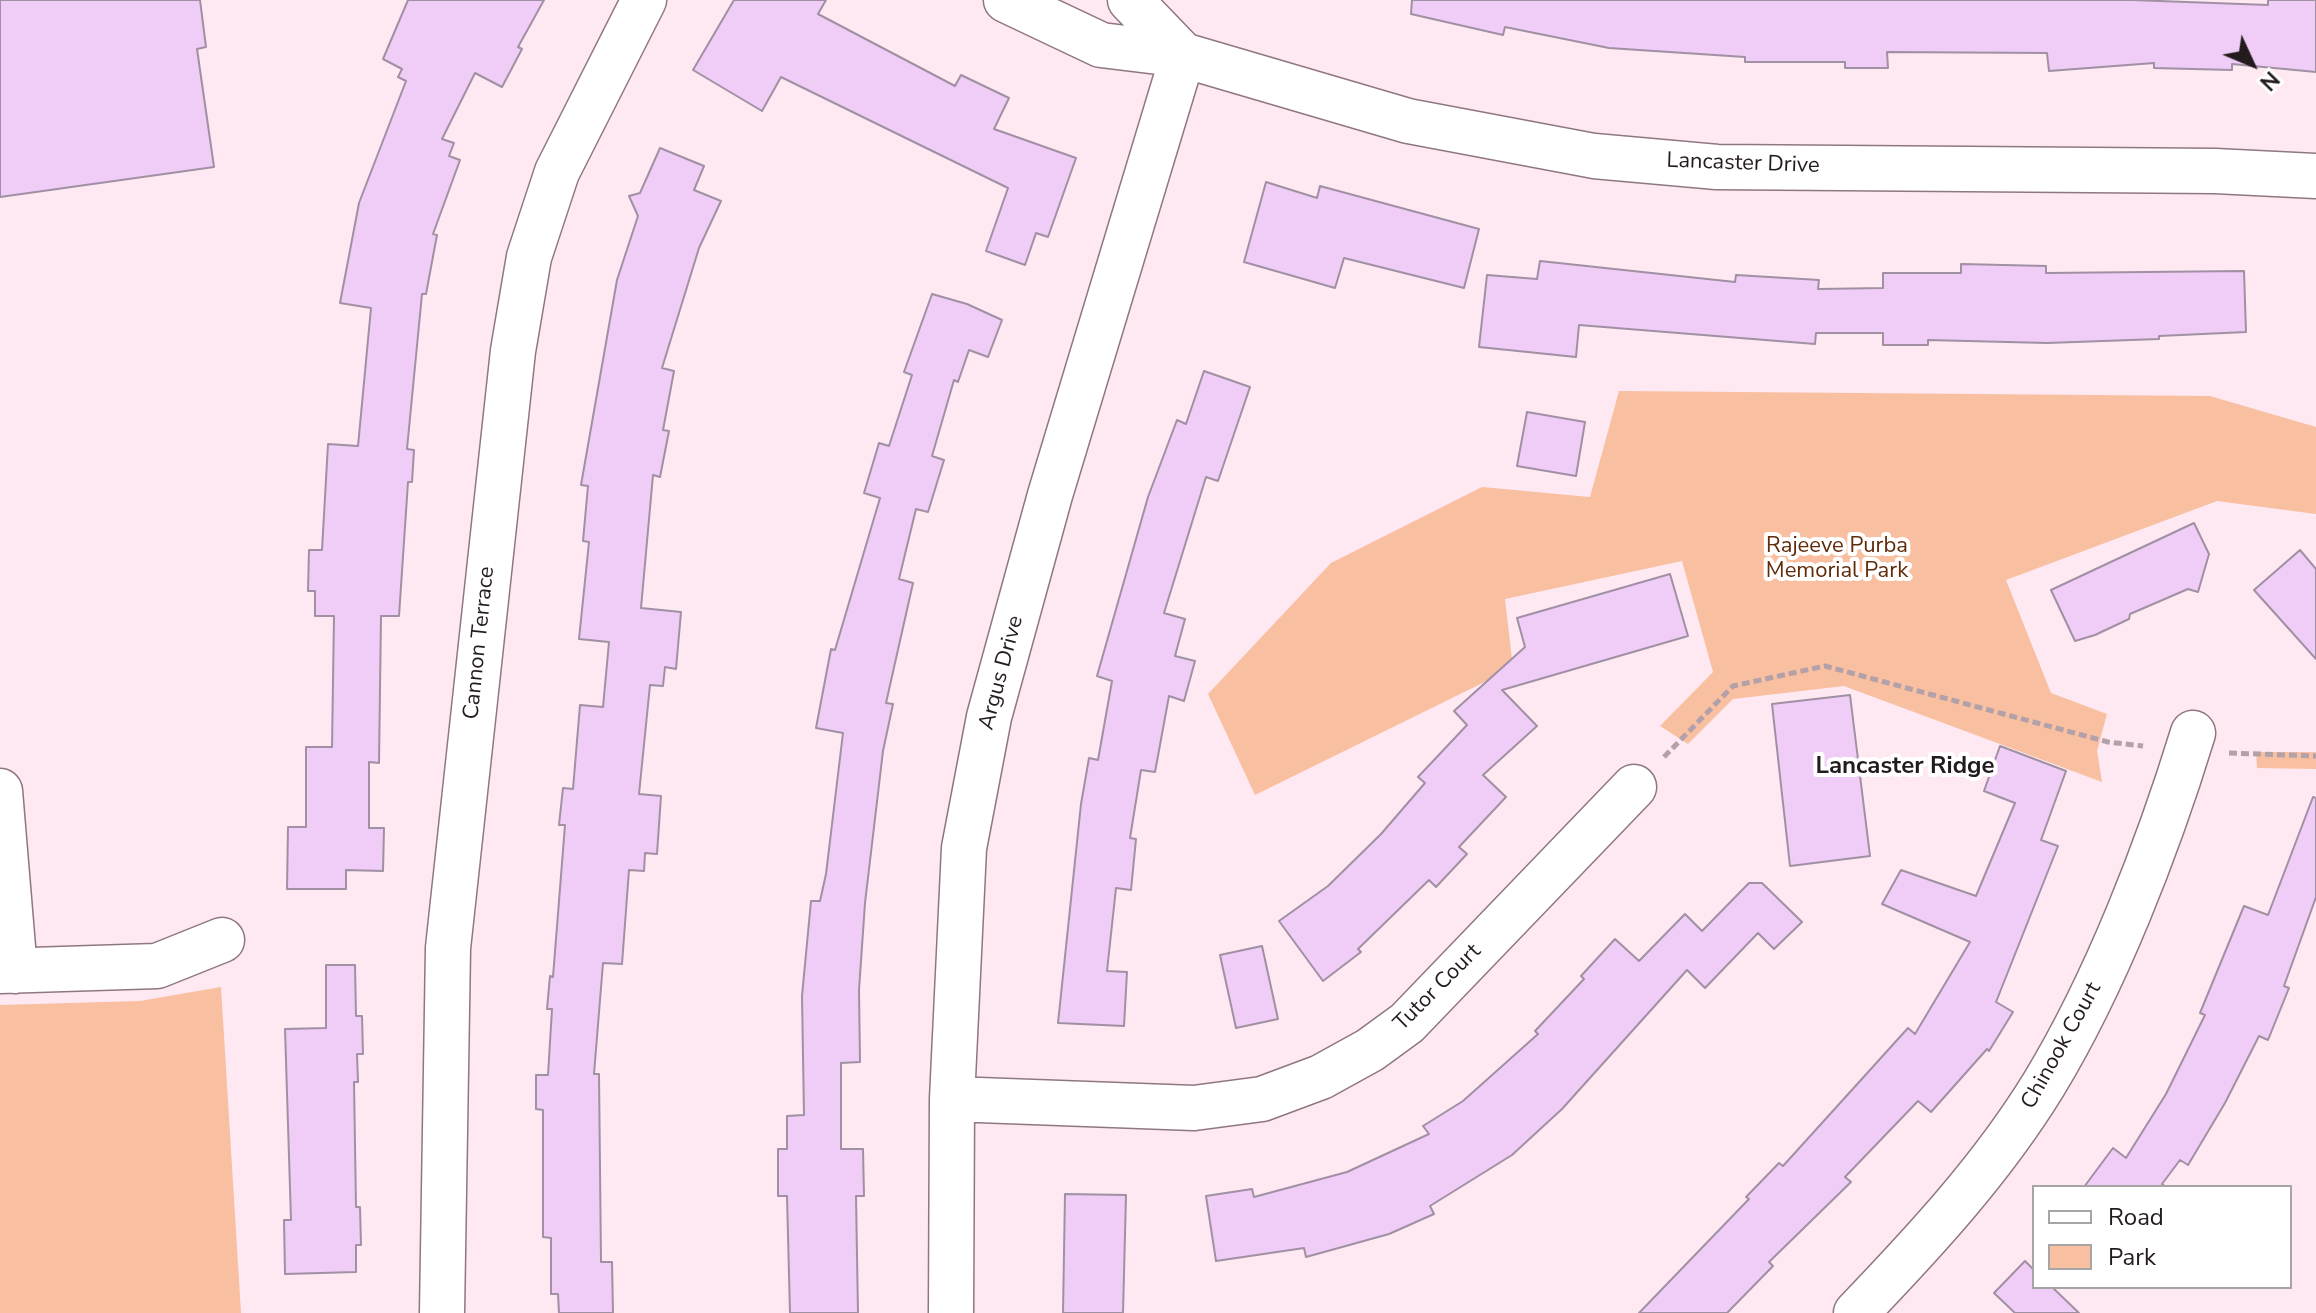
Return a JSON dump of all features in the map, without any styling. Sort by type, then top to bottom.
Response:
[{"type":"street","name":"Cannon Terrace","points":[[442,1313],[448,948],[513,351],[529,257],[557,172],[644,0]]},
{"type":"street","name":"Lancaster Drive","points":[[1006,0],[1101,45],[1183,55],[1408,121],[1594,156],[1717,167],[2215,171],[2316,176]]},
{"type":"street","name":"Lancaster Drive","points":[[1130,0],[1183,55]]},
{"type":"street","name":"Argus Drive","points":[[951,1313],[952,1099],[964,848],[989,717],[1050,495],[1183,55]]},
{"type":"street","name":"Chinook Court","points":[[1856,1313],[1940,1225],[2045,1083],[2108,959],[2190,743]]},
{"type":"street","name":"Tutor Court","points":[[952,1099],[1194,1108],[1262,1099],[1321,1077],[1370,1050],[1407,1023],[1634,787]]},
{"type":"street","points":[[0,791],[7,971],[157,966],[222,940]]},
{"type":"path","points":[[1634,787],[1733,686],[1825,666],[2108,742],[2190,743],[2316,756]]},
{"type":"green space","name":"Rajeeve Purba Memorial Park","points":[[1619,391],[2210,396],[2316,427],[2316,514],[2217,501],[2006,580],[2051,693],[2107,714],[2097,751],[2102,782],[1844,686],[1733,699],[1688,744],[1660,726],[1713,672],[1682,561],[1505,599],[1513,668],[1255,795],[1208,694],[1331,563],[1482,487],[1590,497]]},
{"type":"green space","points":[[2256,752],[2316,752],[2316,769],[2257,768]]},
{"type":"green space","points":[[221,987],[241,1313],[0,1313],[0,1005],[140,1001]]},
{"type":"building","points":[[0,0],[200,0],[206,47],[197,49],[214,167],[0,197]]},
{"type":"building","points":[[408,0],[544,0],[518,47],[522,49],[502,87],[475,73],[442,139],[454,143],[449,156],[460,160],[433,234],[437,235],[426,294],[422,294],[407,449],[414,450],[412,482],[408,482],[399,616],[381,616],[379,763],[369,762],[369,828],[384,828],[383,871],[346,870],[346,889],[287,889],[288,827],[306,827],[306,747],[332,747],[334,616],[315,616],[315,591],[308,591],[309,550],[322,550],[328,444],[358,446],[371,308],[340,303],[359,203],[406,81],[398,77],[402,69],[383,59]]},
{"type":"building","points":[[734,0],[826,0],[818,14],[955,86],[961,75],[1009,98],[994,129],[1076,158],[1048,237],[1036,233],[1025,265],[986,251],[1008,188],[781,77],[762,111],[693,70]]},
{"type":"building","points":[[1412,0],[2132,0],[2268,5],[2268,0],[2316,0],[2316,72],[2232,64],[2232,70],[2154,68],[2154,63],[2049,71],[2047,53],[1887,52],[1888,68],[1845,68],[1845,62],[1745,62],[1745,57],[1609,48],[1505,27],[1503,35],[1411,14]]},
{"type":"building","points":[[660,148],[704,166],[694,190],[721,201],[699,248],[662,368],[674,371],[663,430],[669,431],[660,477],[653,475],[641,608],[681,612],[676,669],[665,667],[663,686],[650,685],[639,794],[661,796],[657,854],[645,853],[644,871],[629,870],[622,964],[603,963],[594,1074],[599,1074],[601,1262],[612,1262],[613,1313],[559,1313],[558,1294],[551,1294],[551,1238],[543,1237],[543,1110],[536,1109],[536,1075],[548,1075],[552,1009],[547,1009],[550,976],[553,977],[565,825],[559,825],[563,788],[573,789],[580,705],[603,707],[609,642],[579,639],[589,542],[583,541],[588,486],[581,485],[617,280],[638,216],[629,196],[640,193]]},
{"type":"building","points":[[1266,182],[1317,198],[1320,186],[1479,229],[1464,288],[1344,258],[1335,288],[1244,262]]},
{"type":"building","points":[[1540,261],[1735,282],[1736,275],[1819,280],[1818,289],[1883,288],[1883,273],[1961,273],[1961,264],[2046,266],[2046,273],[2244,271],[2246,332],[2159,336],[2159,339],[2047,343],[1928,340],[1928,345],[1883,345],[1883,333],[1816,333],[1815,344],[1579,325],[1576,357],[1479,347],[1487,275],[1537,279]]},
{"type":"building","points":[[932,294],[967,304],[1002,320],[988,357],[969,350],[958,382],[954,380],[932,456],[944,460],[928,512],[916,509],[899,579],[913,583],[886,703],[893,704],[883,751],[865,903],[859,990],[860,1062],[841,1063],[841,1149],[863,1149],[864,1196],[856,1196],[858,1313],[790,1313],[787,1196],[778,1196],[778,1149],[787,1149],[787,1116],[804,1115],[802,996],[811,901],[820,901],[826,874],[843,733],[816,728],[831,649],[835,650],[880,498],[864,493],[879,443],[889,446],[912,375],[904,372]]},
{"type":"building","points":[[1204,371],[1250,387],[1218,481],[1206,477],[1164,613],[1185,619],[1175,656],[1195,661],[1184,701],[1169,696],[1155,772],[1141,770],[1130,838],[1136,839],[1131,890],[1116,888],[1107,971],[1127,972],[1124,1026],[1058,1023],[1081,804],[1089,758],[1098,760],[1112,681],[1097,676],[1148,497],[1177,420],[1186,424]]},
{"type":"building","points":[[1527,412],[1585,422],[1576,476],[1517,466]]},
{"type":"building","points":[[2194,523],[2209,554],[2198,592],[2188,589],[2130,614],[2129,619],[2095,635],[2075,641],[2051,590]]},
{"type":"building","points":[[2300,550],[2316,569],[2316,659],[2254,590]]},
{"type":"building","points":[[1670,574],[1688,636],[1502,690],[1537,726],[1483,775],[1506,797],[1459,847],[1467,854],[1436,887],[1429,880],[1358,949],[1361,952],[1323,981],[1279,921],[1328,886],[1381,834],[1425,783],[1418,777],[1467,725],[1454,711],[1525,647],[1517,618]]},
{"type":"building","points":[[1850,695],[1870,856],[1790,866],[1772,704]]},
{"type":"building","points":[[2000,746],[2066,771],[2041,840],[2058,846],[1996,1002],[2013,1012],[1989,1051],[1987,1049],[1931,1112],[1918,1101],[1845,1177],[1851,1182],[1769,1262],[1773,1266],[1727,1313],[1639,1313],[1749,1199],[1746,1197],[1779,1163],[1783,1166],[1908,1028],[1915,1034],[1970,942],[1882,904],[1901,870],[1976,896],[2015,803],[1984,791]]},
{"type":"building","points":[[2313,797],[2316,798],[2316,897],[2284,986],[2289,988],[2268,1040],[2259,1036],[2225,1103],[2188,1165],[2180,1160],[2163,1185],[2085,1185],[2113,1148],[2126,1158],[2166,1094],[2205,1015],[2200,1013],[2244,906],[2268,915]]},
{"type":"building","points":[[1749,883],[1762,883],[1802,922],[1774,949],[1758,933],[1705,988],[1687,970],[1562,1109],[1512,1155],[1430,1206],[1434,1214],[1389,1234],[1306,1257],[1304,1248],[1216,1261],[1206,1196],[1252,1189],[1254,1197],[1347,1172],[1429,1134],[1423,1126],[1463,1101],[1538,1034],[1535,1031],[1584,979],[1581,976],[1615,939],[1639,961],[1685,914],[1702,931]]},
{"type":"building","points":[[1262,946],[1278,1019],[1236,1028],[1220,955]]},
{"type":"building","points":[[326,965],[355,965],[356,1016],[362,1016],[363,1054],[357,1054],[358,1082],[354,1082],[356,1207],[360,1207],[361,1245],[356,1245],[356,1272],[285,1274],[284,1220],[291,1220],[285,1029],[326,1028]]},
{"type":"building","points":[[1065,1194],[1126,1195],[1123,1313],[1063,1313]]},
{"type":"building","points":[[2025,1261],[2032,1268],[2032,1289],[2054,1289],[2079,1313],[2015,1313],[1994,1293]]},
{"type":"district","name":"Lancaster Ridge","points":[[1905,767]]}]
